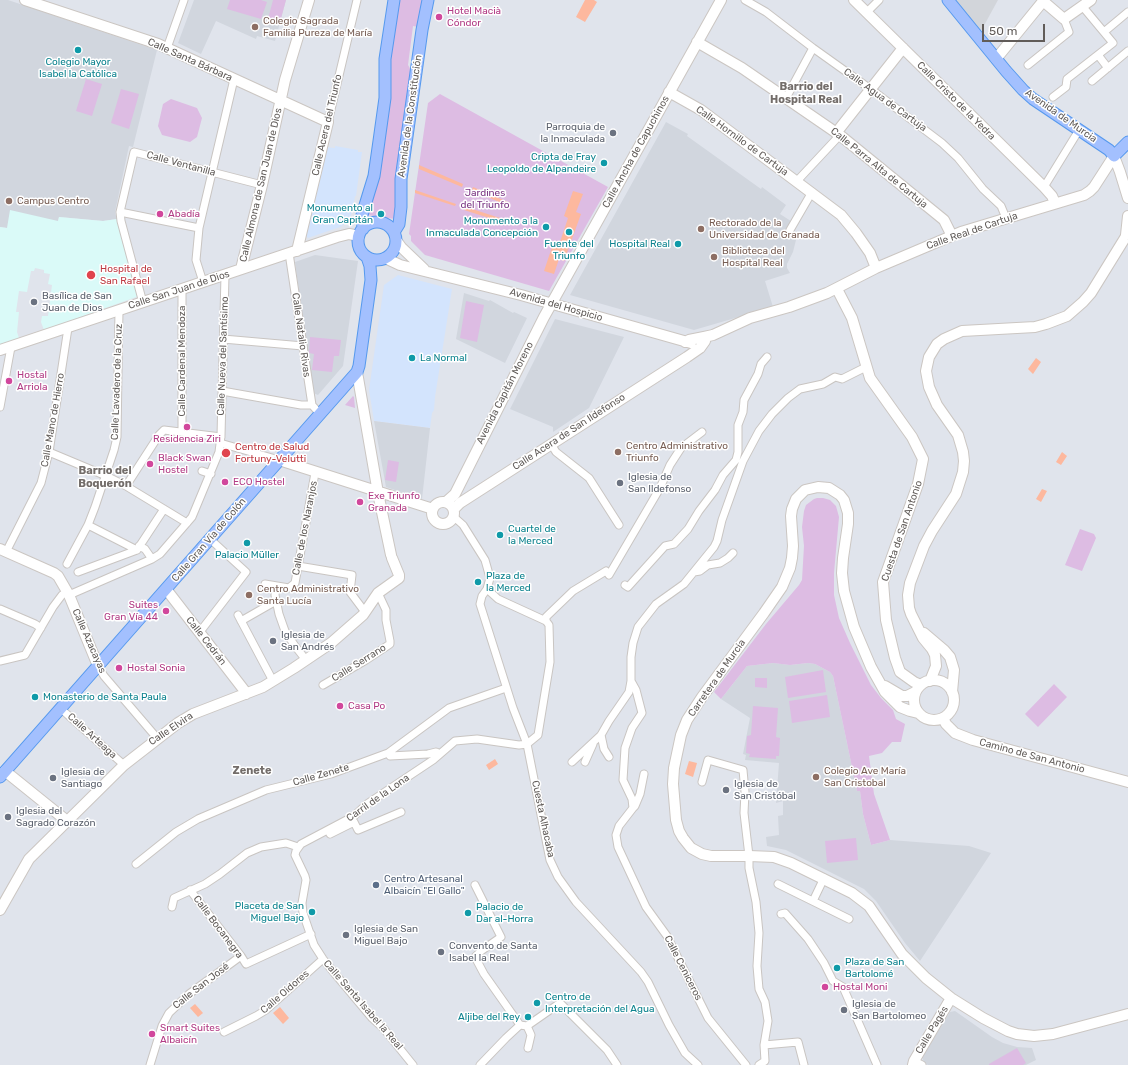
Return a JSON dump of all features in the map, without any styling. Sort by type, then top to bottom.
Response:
[{"type":"main road","name":"Calle Santa Bárbara","points":[[25,0],[167,48],[328,122]]},
{"type":"main road","name":"Calle Almona de San Juan de Dios","points":[[240,269],[262,185],[280,100],[309,0]]},
{"type":"main road","points":[[378,493],[357,372],[371,280],[370,266],[367,257],[362,252],[359,245],[362,216],[374,176],[385,98],[385,59],[394,0]]},
{"type":"main road","name":"Avenida de la Constitución","points":[[395,236],[399,224],[401,207],[401,179],[422,30],[428,0]]},
{"type":"main road","name":"Calle Ancha de Capuchinos","points":[[552,304],[721,0]]},
{"type":"main road","name":"Calle Cristo de la Yedra","points":[[854,0],[1044,187],[1052,196],[1055,203]]},
{"type":"main road","name":"Avenida de Murcia","points":[[948,0],[996,59],[1033,100],[1110,150],[1114,156]]},
{"type":"main road","points":[[996,59],[1044,1],[1064,19],[1092,0]]},
{"type":"main road","name":"Calle Parra Alta de Cartuja","points":[[697,42],[742,68],[838,134],[944,220],[952,236]]},
{"type":"main road","points":[[838,134],[903,48]]},
{"type":"main road","name":"Calle Hornillo de Cartuja","points":[[669,92],[701,110],[841,215],[870,253],[876,268]]},
{"type":"main road","name":"Calle Acera del Triunfo","points":[[293,252],[328,122]]},
{"type":"main road","points":[[1128,142],[1114,156],[1128,198]]},
{"type":"main road","name":"Calle Real de Cartuja","points":[[738,324],[829,296],[837,289],[876,268],[952,236],[1084,195],[1090,191],[1114,156]]},
{"type":"main road","points":[[1103,174],[1111,170],[1120,172]]},
{"type":"main road","points":[[922,686],[935,680],[945,683],[952,692],[954,699],[953,706],[950,712],[943,718],[935,721],[925,718],[918,713],[914,703],[922,686],[936,666],[935,655],[932,649],[915,625],[909,608],[908,596],[910,583],[918,560],[932,531],[956,494],[963,472],[963,452],[958,435],[938,405],[929,388],[926,371],[927,363],[932,350],[944,339],[962,331],[1035,327],[1066,316],[1083,302],[1091,293],[1127,234],[1128,216]]},
{"type":"main road","points":[[361,232],[370,224],[377,222],[383,223],[390,227],[395,236],[395,247],[392,253],[384,259],[371,280]]},
{"type":"main road","name":"Calle San Juan de Dios","points":[[0,350],[337,237],[361,232]]},
{"type":"main road","name":"Avenida del Hospicio","points":[[395,236],[401,247],[426,270]]},
{"type":"main road","points":[[367,257],[377,260],[384,259]]},
{"type":"main road","name":"Avenida del Hospicio","points":[[384,259],[552,304],[685,342]]},
{"type":"main road","name":"Cuesta de San Antonio","points":[[837,289],[852,318],[866,367],[872,381],[912,437],[923,459],[918,484],[883,582],[886,620],[900,672],[922,686]]},
{"type":"main road","name":"Avenida Capitán Moreno","points":[[454,513],[455,494],[460,483],[552,304]]},
{"type":"main road","points":[[687,357],[688,350],[685,342],[713,335],[738,324]]},
{"type":"main road","name":"Calle Acera de San Ildefonso","points":[[685,342],[689,343],[706,340],[738,324]]},
{"type":"main road","name":"Calle Acera de San Ildefonso","points":[[454,513],[460,503],[471,495],[687,357],[700,348],[706,340]]},
{"type":"main road","name":"Calle Gran Vía de Colón","points":[[2,772],[98,666],[357,372]]},
{"type":"main road","points":[[278,460],[378,493],[433,509]]},
{"type":"main road","points":[[460,483],[464,490],[471,495]]},
{"type":"main road","name":"Carretera de Murcia","points":[[918,713],[910,712],[897,704],[885,692],[871,667],[854,627],[844,591],[843,558],[848,524],[848,513],[846,506],[840,495],[835,490],[823,487],[811,488],[801,494],[794,504],[791,516],[793,546],[792,558],[790,568],[782,587],[694,708],[681,735],[675,763],[673,784],[675,814],[679,831],[683,838],[695,850],[712,856],[765,856],[778,858],[822,881],[852,893],[869,906],[910,962],[951,998],[999,1027],[1017,1034],[1034,1036],[1066,1032],[1128,1014]]},
{"type":"main road","name":"Calle Elvira","points":[[0,910],[29,859],[124,764],[178,722],[193,714],[246,694],[273,681],[306,660],[331,643],[365,612],[378,593],[399,578],[392,557],[378,493]]},
{"type":"main road","points":[[439,503],[454,513],[449,523],[444,525],[439,524],[434,519],[432,513],[433,509],[439,503]]},
{"type":"main road","name":"Calle Azacayas","points":[[3,551],[58,576],[68,594],[98,666]]},
{"type":"main road","name":"Calle Cedrán","points":[[166,589],[246,694]]},
{"type":"main road","points":[[920,631],[928,635],[950,657],[954,670],[954,685],[952,692]]},
{"type":"main road","name":"Carretera de Murcia","points":[[881,684],[902,696],[907,696],[922,686]]},
{"type":"main road","name":"Camino de San Antonio","points":[[943,718],[946,724],[955,733],[973,740],[1128,782]]},
{"type":"main road","points":[[2,772],[66,821]]},
{"type":"main road","name":"Calle Pagés","points":[[914,1064],[951,998]]},
{"type":"street","points":[[167,48],[184,0]]},
{"type":"street","name":"Calle Acera del Triunfo","points":[[328,122],[356,0]]},
{"type":"street","name":"Calle Agua de Cartuja","points":[[746,0],[766,12],[942,143],[958,158],[983,189],[1001,206],[1006,218]]},
{"type":"street","points":[[867,12],[879,0]]},
{"type":"street","points":[[1053,97],[1066,87],[1067,79],[1113,43],[1083,7]]},
{"type":"street","points":[[1104,32],[1128,12]]},
{"type":"street","points":[[1028,65],[1069,32],[1064,19]]},
{"type":"street","points":[[786,98],[813,48]]},
{"type":"street","points":[[1092,81],[1128,51]]},
{"type":"street","points":[[1098,55],[1108,68]]},
{"type":"street","points":[[203,282],[196,260],[199,228],[234,79]]},
{"type":"street","points":[[1044,187],[1079,130]]},
{"type":"street","points":[[797,181],[838,134]]},
{"type":"street","name":"Calle Ventanilla","points":[[143,303],[121,221],[120,212],[134,152],[262,185]]},
{"type":"street","points":[[790,230],[812,192]]},
{"type":"street","points":[[120,212],[199,228]]},
{"type":"street","name":"Calle Natalio Rivas","points":[[293,252],[303,346],[312,406]]},
{"type":"street","name":"Calle Nueva del Santísimo","points":[[68,594],[152,560],[160,554],[192,517],[219,452],[225,275]]},
{"type":"street","name":"Calle Cardenal Mendoza","points":[[182,290],[182,432]]},
{"type":"street","name":"Calle Lavadero de la Cruz","points":[[67,564],[88,525],[106,476],[117,437],[119,310]]},
{"type":"street","name":"Calle Mano de Hierro","points":[[3,551],[41,483],[49,452],[68,328]]},
{"type":"street","points":[[224,339],[303,346]]},
{"type":"street","points":[[0,407],[11,347]]},
{"type":"street","points":[[625,586],[628,587],[665,546],[674,544],[688,529],[699,511],[715,490],[723,475],[734,462],[738,452],[738,425],[743,412],[744,400],[758,374],[761,364],[767,357]]},
{"type":"street","points":[[572,762],[601,735],[629,692],[631,681],[631,657],[633,643],[638,627],[656,604],[684,584],[717,541],[722,520],[741,466],[759,431],[772,414],[788,398],[800,390],[823,384],[835,377],[842,379],[866,367]]},
{"type":"street","points":[[222,391],[312,406],[320,414]]},
{"type":"street","points":[[126,486],[159,435],[164,430],[220,440],[278,460]]},
{"type":"street","points":[[546,621],[546,617],[573,591],[582,587],[606,571],[609,576],[653,500],[670,464],[681,448],[702,432]]},
{"type":"street","points":[[551,444],[556,452],[589,478],[619,525]]},
{"type":"street","points":[[49,452],[126,486],[188,523]]},
{"type":"street","points":[[734,462],[741,466]]},
{"type":"street","points":[[202,471],[211,474]]},
{"type":"street","name":"Calle de los Naranjos","points":[[276,586],[290,588],[295,583],[315,473]]},
{"type":"street","points":[[78,572],[138,548],[164,509]]},
{"type":"street","points":[[454,513],[485,560],[490,578],[487,589],[497,598],[546,621],[549,625],[550,662],[538,735],[527,744]]},
{"type":"street","points":[[88,525],[138,548],[145,549],[152,560]]},
{"type":"street","points":[[199,633],[246,572],[210,539]]},
{"type":"street","points":[[694,572],[700,571],[708,565],[720,563],[733,553]]},
{"type":"street","points":[[298,566],[352,575],[350,592],[365,612]]},
{"type":"street","points":[[264,584],[276,586],[275,596],[279,614],[295,646],[306,660]]},
{"type":"street","name":"Cuesta Alhacaba","points":[[487,589],[482,596],[480,604],[506,688],[527,744],[550,860],[558,877],[576,902],[641,972],[648,982],[669,1025],[685,1053],[698,1065]]},
{"type":"street","name":"Calle Serrano","points":[[323,685],[390,644],[386,610],[378,593]]},
{"type":"street","points":[[0,661],[25,655],[53,607],[62,595],[68,594]]},
{"type":"street","points":[[273,681],[239,618],[276,601]]},
{"type":"street","points":[[0,609],[42,628]]},
{"type":"street","name":"Calle Azacayas","points":[[98,666],[104,676],[157,738]]},
{"type":"street","points":[[631,681],[636,690],[642,713],[632,728],[625,748],[623,780],[632,799],[633,808]]},
{"type":"street","name":"Calle Zenete","points":[[136,864],[176,832],[198,820],[266,790],[331,774],[388,752],[449,708],[506,688]]},
{"type":"street","name":"Calle Arteaga","points":[[60,708],[124,764]]},
{"type":"street","points":[[601,735],[604,749],[609,757]]},
{"type":"street","name":"Carril de la Lona","points":[[298,847],[354,816],[367,804],[440,754],[452,743],[470,739],[497,741],[519,745],[527,744]]},
{"type":"street","points":[[585,762],[594,742]]},
{"type":"street","points":[[388,752],[390,756],[428,754],[436,752],[440,754]]},
{"type":"street","points":[[702,782],[708,760],[743,770],[746,792],[744,813],[749,868],[756,902],[759,933],[757,966],[759,989],[765,1002],[768,1022],[764,1045],[765,1061],[759,1065]]},
{"type":"street","points":[[633,808],[640,794],[644,774]]},
{"type":"street","name":"Calle Ceniceros","points":[[633,808],[619,826],[616,835],[618,847],[626,866],[646,907],[667,936],[708,1018],[746,1065]]},
{"type":"street","name":"Carril de la Lona","points":[[314,838],[316,841],[354,822],[358,830],[401,812]]},
{"type":"street","points":[[172,907],[174,898],[205,884],[247,853],[261,848],[286,843],[298,847],[295,855],[306,880],[302,903],[309,935]]},
{"type":"street","points":[[813,901],[822,881]]},
{"type":"street","points":[[778,884],[849,919]]},
{"type":"street","points":[[475,885],[501,937],[475,957],[484,974],[531,1035],[528,1048]]},
{"type":"street","name":"Calle Bocanegra","points":[[190,890],[246,964],[309,935]]},
{"type":"street","points":[[781,914],[785,913],[808,939],[833,981],[843,987],[877,1065]]},
{"type":"street","name":"Calle Santa Isabel la Real","points":[[309,935],[323,959],[413,1065]]},
{"type":"street","name":"Calle San José","points":[[150,1065],[162,1026],[169,1012],[189,994],[241,956]]},
{"type":"street","name":"Calle Oidores","points":[[224,1032],[266,1010],[323,959]]},
{"type":"street","points":[[480,1065],[506,1038],[543,1016],[560,1003],[607,1050],[617,1065]]},
{"type":"street","points":[[764,1045],[798,1042],[804,1065]]},
{"type":"shaded area","points":[[0,0],[8,0],[157,50],[133,147],[129,146],[115,213],[117,219],[103,221],[59,217],[58,221],[7,228],[0,227]]},
{"type":"shaded area","name":"Colegio Sagrada Familia Pureza de María","points":[[194,0],[286,0],[275,41],[257,36],[256,39],[216,21],[201,54],[178,43]]},
{"type":"shaded area","points":[[585,0],[594,0],[597,2],[585,22],[576,17]]},
{"type":"shaded area","points":[[956,0],[998,0],[981,31]]},
{"type":"shaded area","name":"Rectorado de la Universidad de Granada","points":[[666,122],[688,134],[687,136],[786,205],[780,214],[797,225],[794,232],[797,236],[793,252],[787,264],[787,268],[790,273],[765,281],[773,307],[694,330],[570,295]]},
{"type":"shaded area","points":[[335,146],[362,152],[352,213],[347,222],[340,227],[308,238],[303,233],[325,147],[335,148]]},
{"type":"shaded area","points":[[419,165],[463,184],[462,187],[419,169]]},
{"type":"shaded area","points":[[473,187],[510,203],[508,206],[472,190]]},
{"type":"shaded area","points":[[415,190],[456,204],[455,206],[415,193]]},
{"type":"shaded area","name":"Fuente del Triunfo","points":[[573,191],[583,194],[576,212],[581,214],[564,261],[559,259],[554,274],[544,271],[552,247],[558,248],[568,218],[564,216]]},
{"type":"shaded area","points":[[466,207],[503,219],[502,222],[464,210]]},
{"type":"shaded area","name":"Hospital de San Rafael","points":[[10,210],[58,221],[59,217],[103,221],[117,219],[122,241],[139,296],[44,330],[41,322],[42,316],[48,316],[52,285],[48,284],[50,274],[44,273],[44,270],[35,268],[34,271],[31,271],[27,292],[19,291],[16,312],[19,312],[17,332],[19,338],[0,345],[0,227],[7,228]]},
{"type":"shaded area","points":[[315,255],[358,261],[343,366],[318,395],[313,393],[295,262]]},
{"type":"shaded area","points":[[398,275],[452,289],[430,428],[374,421],[369,390],[384,285]]},
{"type":"shaded area","points":[[464,293],[489,301],[490,300],[513,313],[514,312],[527,318],[505,363],[456,339]]},
{"type":"shaded area","points":[[555,319],[624,337],[589,408],[553,432],[553,427],[510,409]]},
{"type":"shaded area","points":[[1036,358],[1041,362],[1033,374],[1028,369]]},
{"type":"shaded area","points":[[374,421],[430,428],[422,499],[386,487]]},
{"type":"shaded area","points":[[1062,452],[1067,456],[1061,465],[1056,462]]},
{"type":"shaded area","points":[[1042,489],[1047,491],[1041,502],[1036,499]]},
{"type":"shaded area","name":"Colegio Ave María San Cristobal","points":[[773,663],[790,665],[808,663],[815,664],[830,672],[833,676],[857,791],[860,791],[863,814],[871,845],[890,840],[969,846],[991,853],[920,961],[905,943],[876,901],[864,889],[786,850],[767,846],[766,837],[779,835],[778,816],[783,815],[783,801],[776,803],[779,763],[745,760],[746,755],[743,754],[750,718],[721,699],[747,666]]},
{"type":"shaded area","points":[[495,759],[498,764],[489,770],[486,765]]},
{"type":"shaded area","points":[[689,761],[697,763],[693,777],[685,774]]},
{"type":"shaded area","points":[[195,1004],[203,1013],[198,1017],[190,1008]]},
{"type":"shaded area","points":[[280,1007],[289,1018],[283,1024],[273,1013]]},
{"type":"shaded area","points":[[955,1011],[1003,1043],[1017,1047],[1032,1048],[1036,1060],[1026,1065],[928,1065],[924,1062],[922,1057],[950,1012]]},
{"type":"green space","points":[[230,0],[261,0],[267,2],[261,19],[227,9]]},
{"type":"green space","points":[[273,0],[286,0],[280,22],[268,19]]},
{"type":"green space","points":[[398,0],[422,0],[418,27],[413,26],[408,65],[412,72],[395,219],[367,215]]},
{"type":"green space","points":[[86,79],[102,84],[92,116],[76,111]]},
{"type":"green space","points":[[121,89],[139,94],[129,129],[111,123]]},
{"type":"green space","name":"Jardines del Triunfo","points":[[440,94],[608,187],[549,291],[425,255],[411,241],[411,236],[409,234],[428,103]]},
{"type":"green space","points":[[171,99],[197,108],[202,118],[197,137],[190,142],[162,135],[158,126],[163,104]]},
{"type":"green space","points":[[466,301],[484,305],[477,342],[460,338]]},
{"type":"green space","points":[[310,337],[341,340],[339,356],[334,356],[332,372],[312,370],[314,354],[309,353]]},
{"type":"green space","points":[[353,396],[354,397],[355,408],[345,405]]},
{"type":"green space","points":[[388,460],[399,462],[396,482],[385,480]]},
{"type":"green space","points":[[817,498],[830,500],[836,506],[839,517],[834,573],[834,595],[839,618],[871,685],[893,710],[896,719],[905,724],[901,742],[892,742],[882,753],[869,756],[874,794],[890,840],[871,845],[863,814],[860,791],[857,791],[833,676],[830,672],[815,664],[808,663],[790,665],[773,663],[747,666],[721,699],[714,692],[802,580],[804,546],[802,527],[804,511],[806,505]]},
{"type":"green space","points":[[1080,529],[1094,534],[1096,538],[1082,571],[1065,565]]},
{"type":"green space","points":[[823,670],[826,692],[788,698],[785,677]]},
{"type":"green space","points":[[755,678],[767,678],[767,688],[755,687]]},
{"type":"green space","points":[[1054,684],[1067,697],[1038,727],[1025,714]]},
{"type":"green space","points":[[827,695],[830,717],[792,723],[789,701]]},
{"type":"green space","points":[[753,706],[778,708],[776,737],[780,738],[779,756],[776,756],[776,759],[749,757],[750,754],[746,753],[747,736],[751,735]]},
{"type":"green space","points":[[856,838],[858,860],[827,863],[825,841]]},
{"type":"green space","points":[[1017,1048],[1026,1063],[1023,1065],[989,1065],[989,1064]]},
{"type":"place","name":"Hotel Macià Cóndor","points":[[439,17]]},
{"type":"place","name":"Colegio Sagrada Familia Pureza de María","points":[[255,27]]},
{"type":"place","name":"Colegio Mayor Isabel la Católica","points":[[78,50]]},
{"type":"place","name":"Parroquia de la Inmaculada","points":[[613,133]]},
{"type":"place","name":"Cripta de Fray Leopoldo de Alpandeire","points":[[604,163]]},
{"type":"place","name":"Campus Centro","points":[[9,201]]},
{"type":"place","name":"Abadía","points":[[160,214]]},
{"type":"place","name":"Monumento al Gran Capitán","points":[[381,214]]},
{"type":"place","name":"Monumento a la Inmaculada Concepción","points":[[546,227]]},
{"type":"place","name":"Rectorado de la Universidad de Granada","points":[[701,229]]},
{"type":"place","name":"Fuente del Triunfo","points":[[569,232]]},
{"type":"place","name":"Hospital Real","points":[[678,244]]},
{"type":"place","name":"Biblioteca del Hospital Real","points":[[714,257]]},
{"type":"place","name":"Hospital de San Rafael","points":[[91,275]]},
{"type":"place","name":"Basílica de San Juan de Dios","points":[[34,302]]},
{"type":"place","name":"La Normal","points":[[412,358]]},
{"type":"place","name":"Hostal Arriola","points":[[9,381]]},
{"type":"place","name":"Residencia Ziri","points":[[187,427]]},
{"type":"place","name":"Centro Administrativo Triunfo","points":[[618,452]]},
{"type":"place","name":"Centro de Salud Fortuny-Velutti","points":[[226,453]]},
{"type":"place","name":"Black Swan Hostel","points":[[150,464]]},
{"type":"place","name":"ECO Hostel","points":[[225,482]]},
{"type":"place","name":"Iglesia de San Ildefonso","points":[[620,483]]},
{"type":"place","name":"Exe Triunfo Granada","points":[[360,502]]},
{"type":"place","name":"Cuartel de la Merced","points":[[500,535]]},
{"type":"place","name":"Palacio Müller","points":[[247,543]]},
{"type":"place","name":"Plaza de la Merced","points":[[478,582]]},
{"type":"place","name":"Centro Administrativo Santa Lucía","points":[[249,595]]},
{"type":"place","name":"Suites Gran Vía 44","points":[[166,611]]},
{"type":"place","name":"Iglesia de San Andrés","points":[[273,641]]},
{"type":"place","name":"Hostal Sonia","points":[[119,668]]},
{"type":"place","name":"Monasterio de Santa Paula","points":[[35,697]]},
{"type":"place","name":"Casa Po","points":[[340,706]]},
{"type":"place","name":"Colegio Ave María San Cristobal","points":[[816,777]]},
{"type":"place","name":"Iglesia de Santiago","points":[[53,778]]},
{"type":"place","name":"Iglesia de San Cristóbal","points":[[726,790]]},
{"type":"place","name":"Iglesia del Sagrado Corazón","points":[[8,817]]},
{"type":"place","name":"Centro Artesanal Albaicín \"El Gallo\"","points":[[376,885]]},
{"type":"place","name":"Placeta de San Miguel Bajo","points":[[312,912]]},
{"type":"place","name":"Palacio de Dar al-Horra","points":[[468,913]]},
{"type":"place","name":"Iglesia de San Miguel Bajo","points":[[346,935]]},
{"type":"place","name":"Convento de Santa Isabel la Real","points":[[441,952]]},
{"type":"place","name":"Plaza de San Bartolomé","points":[[837,968]]},
{"type":"place","name":"Hostal Moni","points":[[825,987]]},
{"type":"place","name":"Centro de Interpretación del Agua","points":[[537,1003]]},
{"type":"place","name":"Iglesia de San Bartolomeo","points":[[844,1010]]},
{"type":"place","name":"Aljibe del Rey","points":[[528,1017]]},
{"type":"place","name":"Smart Suites Albaicín","points":[[152,1034]]},
{"type":"district","name":"Barrio del Hospital Real","points":[[806,93]]},
{"type":"district","name":"Barrio del Boquerón","points":[[105,477]]},
{"type":"district","name":"Zenete","points":[[252,771]]}]
